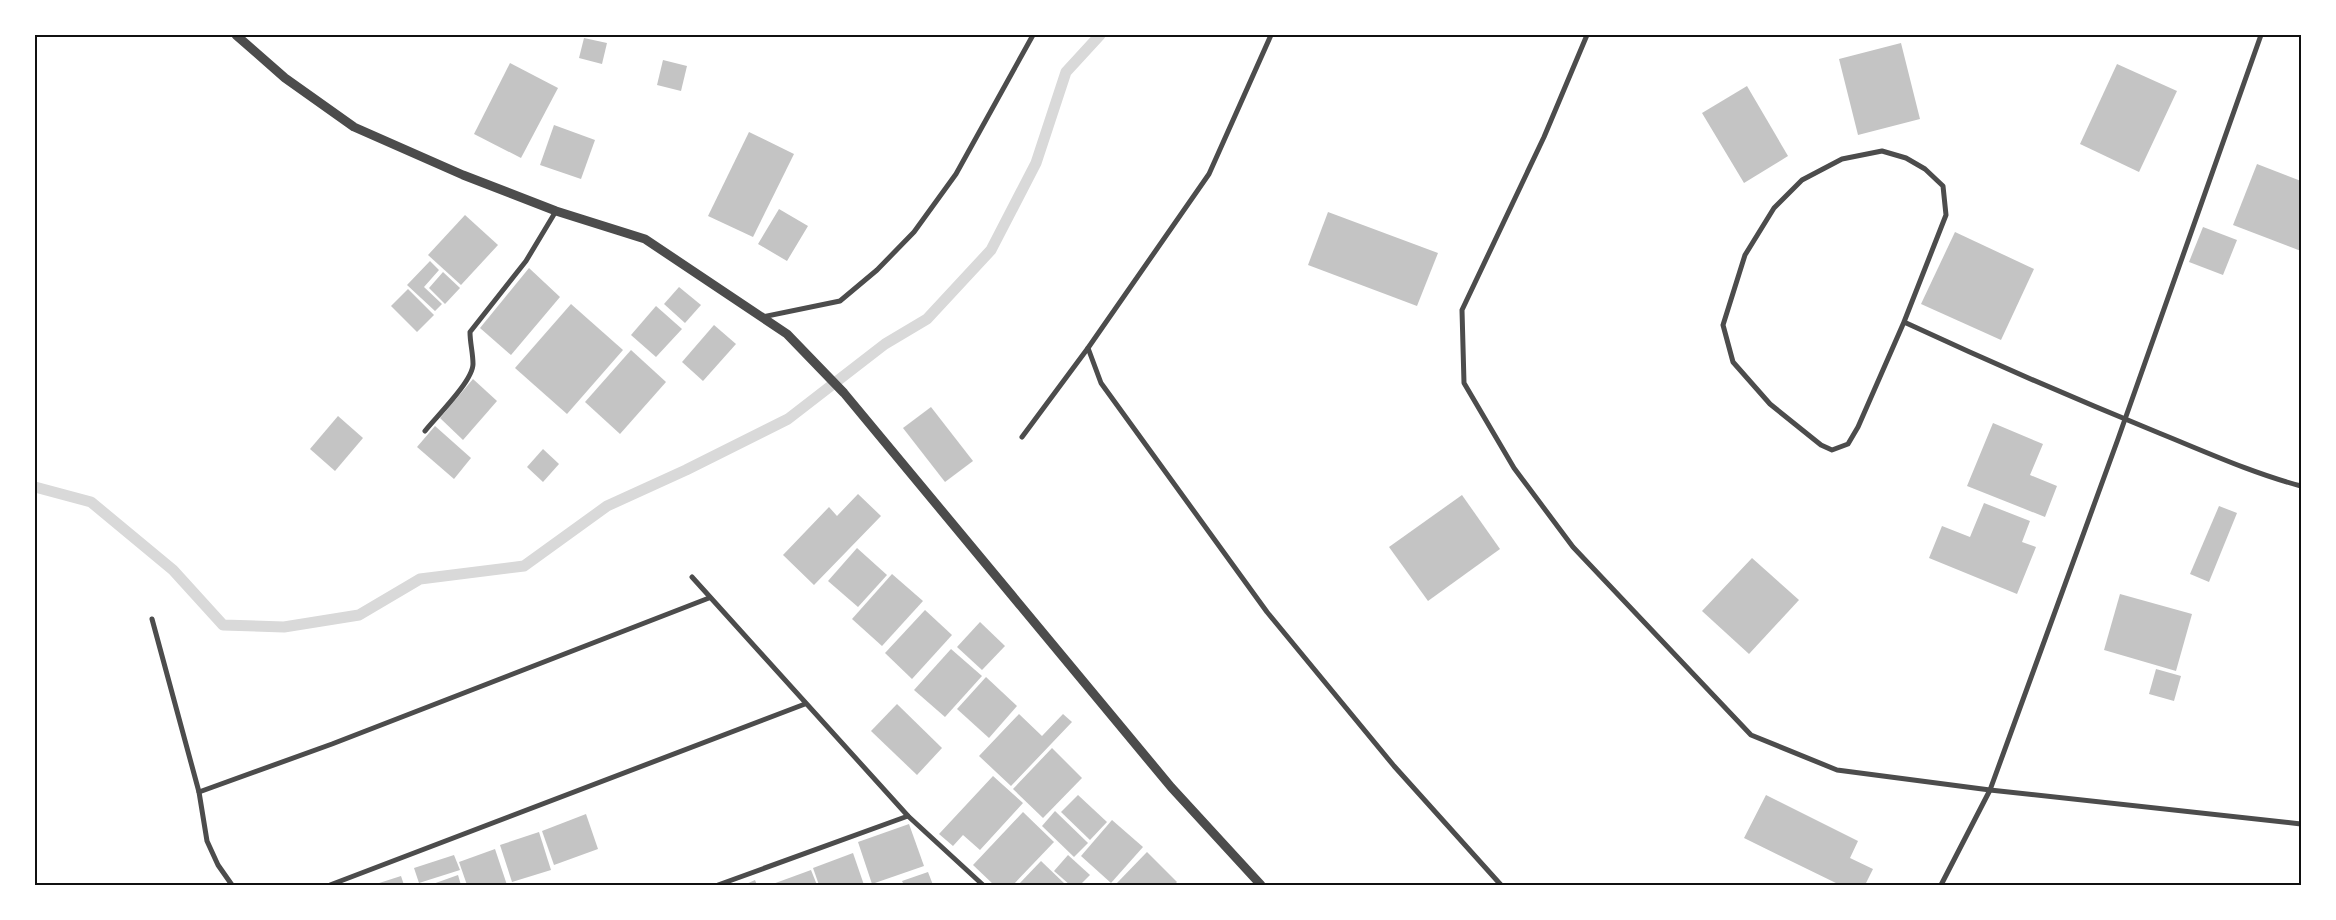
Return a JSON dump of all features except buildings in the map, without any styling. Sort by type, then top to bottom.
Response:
[{"type":"street","points":[[236,35],[285,78],[354,127],[462,175],[556,210],[645,239],[787,334],[844,393],[1165,779],[1262,885]]},
{"type":"street","points":[[762,317],[840,301],[877,270],[914,232],[956,174],[1033,35]]},
{"type":"street","points":[[1022,437],[1088,348],[1208,174],[1272,35]]},
{"type":"street","points":[[1587,35],[1544,137],[1462,310],[1464,383],[1514,468],[1573,547],[1751,735],[1837,770],[1990,790],[2301,824]]},
{"type":"street","points":[[1941,885],[1990,790],[2125,419],[2261,35]]},
{"type":"street","points":[[1882,151],[1906,158],[1925,169],[1944,186],[1946,215],[1904,322],[1858,427],[1848,444],[1832,450],[1821,445],[1770,404],[1733,362],[1723,325],[1745,255],[1774,208],[1802,180],[1842,158],[1882,151]]},
{"type":"street","points":[[425,431],[469,377],[473,365],[470,332],[526,261],[556,210]]},
{"type":"street","points":[[1904,322],[1972,354],[2125,419],[2270,478],[2301,486]]},
{"type":"street","points":[[1088,348],[1101,383],[1267,612],[1394,766],[1501,885]]},
{"type":"street","points":[[692,577],[908,816],[983,885]]},
{"type":"street","points":[[199,792],[332,744],[709,598]]},
{"type":"street","points":[[152,619],[199,792],[207,841],[218,864],[232,885]]},
{"type":"street","points":[[330,885],[805,704]]},
{"type":"street","points":[[718,885],[908,816]]},
{"type":"waterway","points":[[35,487],[91,502],[173,570],[223,625],[284,627],[359,615],[420,579],[524,566],[607,506],[686,470],[788,419],[885,344],[927,319],[991,250],[1036,163],[1066,72],[1100,35]]}]
